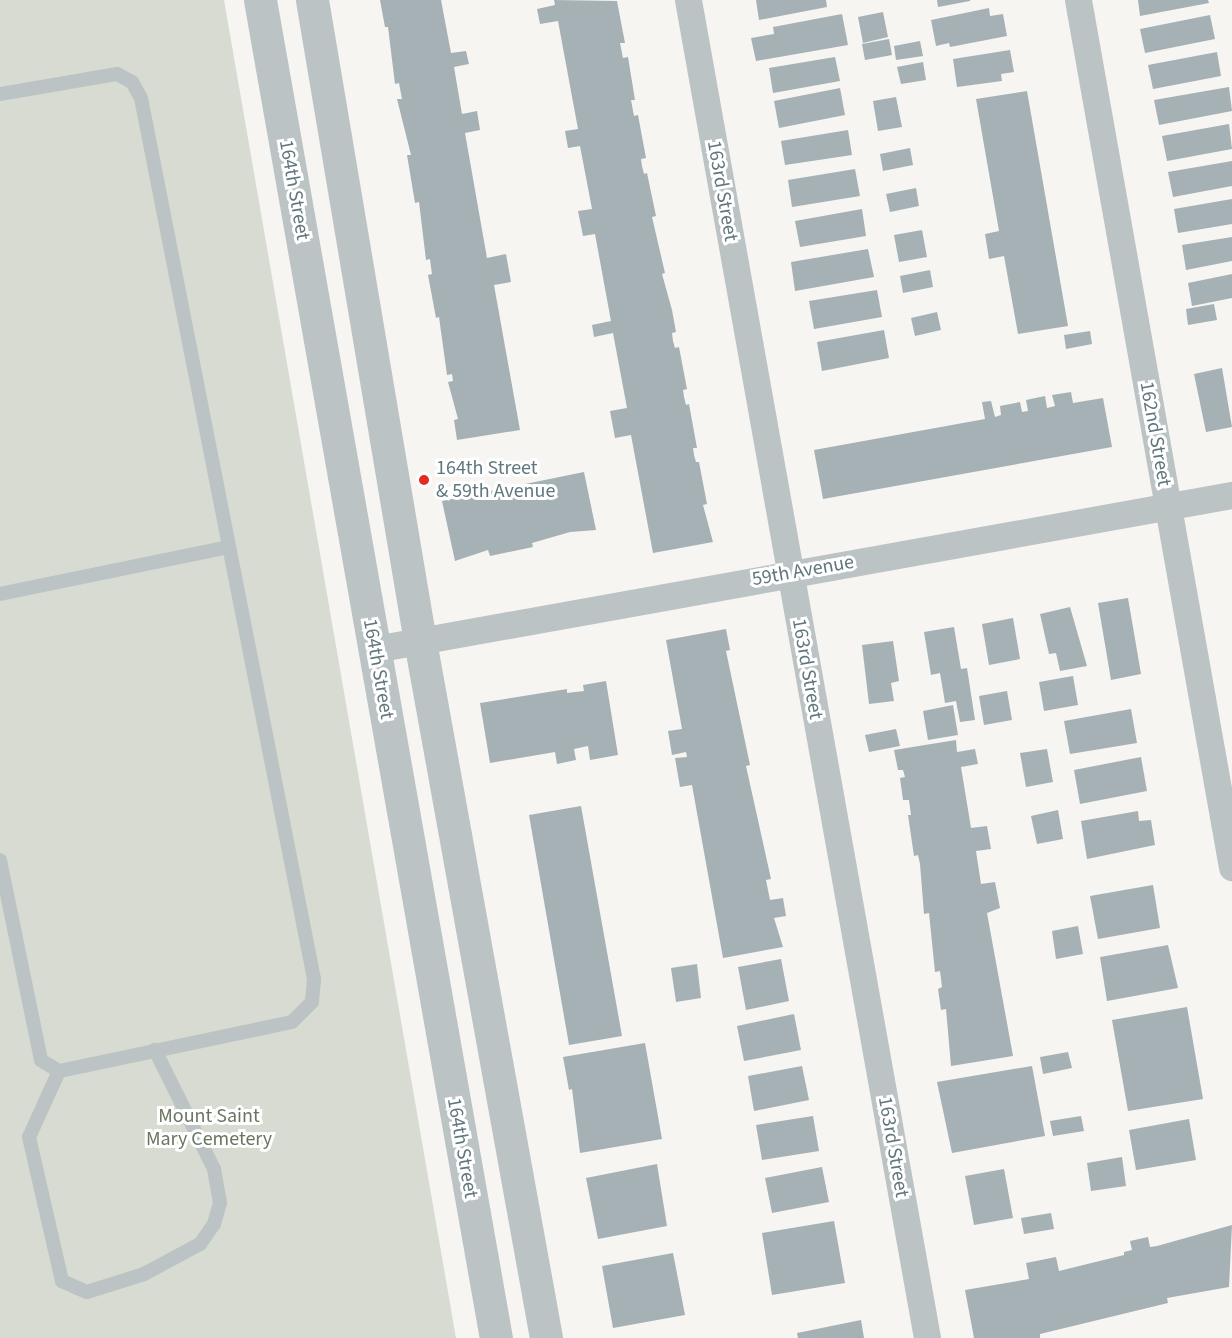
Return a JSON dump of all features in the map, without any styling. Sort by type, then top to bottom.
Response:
[{"type":"street","name":"164th Street","points":[[260,0],[496,1338]]},
{"type":"street","points":[[312,0],[420,641],[546,1338]]},
{"type":"street","name":"163rd Street","points":[[688,0],[927,1338]]},
{"type":"street","name":"162nd Street","points":[[1077,0],[1232,867]]},
{"type":"street","name":"59th Avenue","points":[[375,649],[1232,495]]},
{"type":"lane","points":[[0,94],[117,74],[132,82],[141,99],[314,979],[312,1002],[292,1022],[59,1071],[41,1060],[0,860]]},
{"type":"lane","points":[[0,594],[229,547]]},
{"type":"lane","points":[[59,1071],[29,1137],[62,1281],[87,1292],[144,1274],[200,1244],[214,1224],[220,1203],[214,1169],[155,1050]]},
{"type":"green space","name":"Mount Saint Mary Cemetery","points":[[0,0],[224,0],[456,1338],[0,1338]]},
{"type":"building","points":[[380,0],[441,0],[451,53],[466,51],[469,64],[454,67],[462,114],[477,111],[480,130],[465,133],[487,258],[506,254],[511,282],[494,285],[520,430],[457,440],[454,420],[458,419],[448,382],[453,381],[452,374],[447,375],[439,317],[436,318],[428,275],[432,274],[430,259],[426,260],[419,202],[415,203],[407,155],[411,155],[397,99],[402,99],[399,83],[395,84],[388,27],[385,27]]},
{"type":"building","points":[[554,0],[617,1],[625,43],[620,43],[623,58],[628,57],[635,100],[631,100],[634,116],[638,115],[646,158],[641,159],[642,166],[644,174],[647,173],[656,216],[652,217],[665,273],[662,274],[676,332],[672,333],[673,341],[675,348],[679,347],[687,389],[683,390],[684,397],[686,405],[689,404],[697,448],[693,448],[694,455],[696,462],[699,462],[707,504],[703,505],[713,542],[653,553],[631,435],[615,438],[610,411],[627,408],[613,333],[594,337],[592,325],[611,321],[595,234],[583,236],[578,211],[592,209],[580,146],[568,148],[565,131],[578,129],[558,21],[540,24],[537,9],[555,5]]},
{"type":"building","points":[[756,0],[826,0],[827,7],[759,20]]},
{"type":"building","points":[[937,0],[970,0],[970,1],[938,7]]},
{"type":"building","points":[[1138,0],[1208,0],[1209,3],[1140,16]]},
{"type":"building","points":[[989,8],[990,16],[1003,14],[1007,36],[950,47],[949,43],[936,46],[931,20]]},
{"type":"building","points":[[883,12],[888,37],[863,43],[858,17]]},
{"type":"building","points":[[842,14],[848,45],[756,61],[751,38],[774,34],[773,27]]},
{"type":"building","points":[[1210,15],[1215,39],[1145,53],[1140,29]]},
{"type":"building","points":[[889,39],[892,55],[865,60],[862,44]]},
{"type":"building","points":[[920,41],[923,56],[896,60],[894,46]]},
{"type":"building","points":[[1010,50],[1014,72],[1001,74],[1002,81],[957,87],[953,59]]},
{"type":"building","points":[[1217,52],[1221,76],[1153,89],[1148,65]]},
{"type":"building","points":[[835,57],[840,81],[773,93],[769,68]]},
{"type":"building","points":[[923,62],[926,80],[901,84],[897,67]]},
{"type":"building","points":[[1229,87],[1232,111],[1159,125],[1154,100]]},
{"type":"building","points":[[840,88],[845,115],[779,128],[774,101]]},
{"type":"building","points":[[1027,91],[1068,326],[1018,334],[1004,256],[989,259],[985,234],[999,231],[976,99]]},
{"type":"building","points":[[896,97],[902,127],[878,131],[873,101]]},
{"type":"building","points":[[1229,124],[1232,149],[1167,161],[1162,136]]},
{"type":"building","points":[[848,130],[852,155],[785,165],[781,141]]},
{"type":"building","points":[[910,148],[913,165],[883,171],[880,154]]},
{"type":"building","points":[[1232,161],[1232,186],[1173,197],[1168,172]]},
{"type":"building","points":[[855,169],[860,196],[792,207],[788,180]]},
{"type":"building","points":[[916,188],[919,206],[890,212],[886,194]]},
{"type":"building","points":[[1232,199],[1232,224],[1178,233],[1174,209]]},
{"type":"building","points":[[862,209],[866,236],[800,247],[795,221]]},
{"type":"building","points":[[922,230],[927,257],[899,262],[894,235]]},
{"type":"building","points":[[1232,237],[1232,261],[1186,270],[1182,245]]},
{"type":"building","points":[[868,249],[874,277],[795,291],[791,262]]},
{"type":"building","points":[[930,270],[933,287],[903,293],[900,276]]},
{"type":"building","points":[[1232,274],[1232,298],[1192,306],[1188,283]]},
{"type":"building","points":[[877,290],[882,317],[814,329],[809,301]]},
{"type":"building","points":[[1214,304],[1217,320],[1188,325],[1186,309]]},
{"type":"building","points":[[937,312],[941,330],[915,336],[911,318]]},
{"type":"building","points":[[884,330],[889,358],[822,371],[817,342]]},
{"type":"building","points":[[1090,331],[1092,344],[1066,349],[1064,335]]},
{"type":"building","points":[[1222,368],[1232,427],[1206,432],[1194,374]]},
{"type":"building","points":[[1071,392],[1073,403],[1103,398],[1112,447],[823,499],[814,450],[985,419],[982,402],[991,401],[995,417],[1001,415],[1000,406],[1020,402],[1022,412],[1028,411],[1026,400],[1045,396],[1047,408],[1055,406],[1052,395]]},
{"type":"building","points":[[584,472],[596,530],[570,532],[532,543],[533,547],[490,556],[488,550],[455,561],[442,501]]},
{"type":"building","points":[[1128,598],[1141,674],[1111,680],[1098,603]]},
{"type":"building","points":[[1070,607],[1087,666],[1060,671],[1056,653],[1049,654],[1040,614]]},
{"type":"building","points":[[1013,618],[1020,659],[989,665],[982,624]]},
{"type":"building","points":[[954,627],[961,669],[967,668],[975,720],[960,722],[956,701],[945,703],[940,673],[931,675],[924,632]]},
{"type":"building","points":[[726,629],[730,650],[726,651],[750,765],[746,766],[771,879],[766,880],[770,900],[783,898],[786,916],[774,918],[783,947],[723,958],[692,785],[680,787],[675,758],[687,757],[686,752],[672,755],[668,731],[682,729],[666,640]]},
{"type":"building","points":[[893,641],[899,681],[891,683],[894,701],[869,704],[862,645]]},
{"type":"building","points":[[1073,676],[1078,705],[1044,711],[1039,682]]},
{"type":"building","points":[[606,681],[618,755],[590,760],[588,746],[574,749],[576,760],[557,764],[555,752],[490,763],[480,703],[567,689],[567,693],[584,691],[583,685]]},
{"type":"building","points":[[1007,691],[1012,720],[984,725],[979,696]]},
{"type":"building","points":[[953,705],[958,735],[928,740],[923,711]]},
{"type":"building","points":[[1131,709],[1137,743],[1070,754],[1064,721]]},
{"type":"building","points":[[896,729],[900,746],[869,752],[865,735]]},
{"type":"building","points":[[956,740],[957,752],[975,749],[978,764],[961,767],[971,828],[987,826],[991,849],[976,851],[981,884],[995,882],[1000,908],[987,913],[1013,1056],[951,1066],[946,1009],[941,1010],[938,989],[942,987],[940,971],[935,972],[929,913],[924,914],[920,864],[918,855],[914,856],[908,815],[911,815],[909,800],[903,800],[900,778],[905,777],[903,770],[898,770],[894,750]]},
{"type":"building","points":[[1047,749],[1053,782],[1026,787],[1020,753]]},
{"type":"building","points":[[1141,757],[1147,791],[1080,804],[1074,770]]},
{"type":"building","points":[[581,806],[622,1036],[569,1045],[529,815]]},
{"type":"building","points":[[1058,810],[1063,839],[1037,844],[1031,816]]},
{"type":"building","points":[[1138,811],[1139,821],[1151,820],[1155,845],[1087,859],[1081,821]]},
{"type":"building","points":[[1153,885],[1160,928],[1098,939],[1090,896]]},
{"type":"building","points":[[1078,926],[1083,954],[1056,959],[1052,931]]},
{"type":"building","points":[[1168,945],[1178,988],[1107,1001],[1100,957]]},
{"type":"building","points":[[781,959],[789,1001],[746,1010],[738,967]]},
{"type":"building","points":[[697,964],[701,998],[676,1002],[671,968]]},
{"type":"building","points":[[1187,1007],[1203,1099],[1128,1111],[1112,1020]]},
{"type":"building","points":[[794,1014],[801,1050],[744,1061],[737,1026]]},
{"type":"building","points":[[645,1043],[662,1139],[580,1153],[572,1089],[569,1090],[563,1057]]},
{"type":"building","points":[[1068,1052],[1072,1068],[1043,1074],[1040,1057]]},
{"type":"building","points":[[802,1066],[809,1100],[754,1111],[748,1076]]},
{"type":"building","points":[[1032,1066],[1045,1136],[952,1153],[937,1082]]},
{"type":"building","points":[[813,1116],[819,1151],[762,1160],[756,1125]]},
{"type":"building","points":[[1081,1116],[1084,1131],[1053,1136],[1050,1121]]},
{"type":"building","points":[[1189,1119],[1196,1160],[1136,1170],[1129,1130]]},
{"type":"building","points":[[1122,1157],[1126,1186],[1091,1191],[1087,1163]]},
{"type":"building","points":[[657,1164],[667,1226],[598,1239],[586,1178]]},
{"type":"building","points":[[822,1167],[829,1202],[772,1213],[765,1178]]},
{"type":"building","points":[[1004,1169],[1013,1218],[974,1225],[965,1176]]},
{"type":"building","points":[[1051,1213],[1054,1229],[1024,1234],[1021,1218]]},
{"type":"building","points":[[834,1221],[845,1283],[772,1295],[762,1233]]},
{"type":"building","points":[[1232,1225],[1229,1287],[1167,1298],[1168,1303],[1040,1334],[1040,1338],[974,1338],[965,1290],[1029,1279],[1026,1263],[1056,1257],[1059,1271],[1124,1255],[1124,1252],[1132,1250],[1130,1241],[1148,1237],[1150,1247],[1157,1246]]},
{"type":"building","points":[[673,1253],[685,1315],[613,1328],[602,1266]]},
{"type":"building","points":[[861,1320],[864,1338],[798,1338],[797,1333]]},
{"type":"place","name":"164th Street & 59th Avenue","points":[[424,480]]}]
